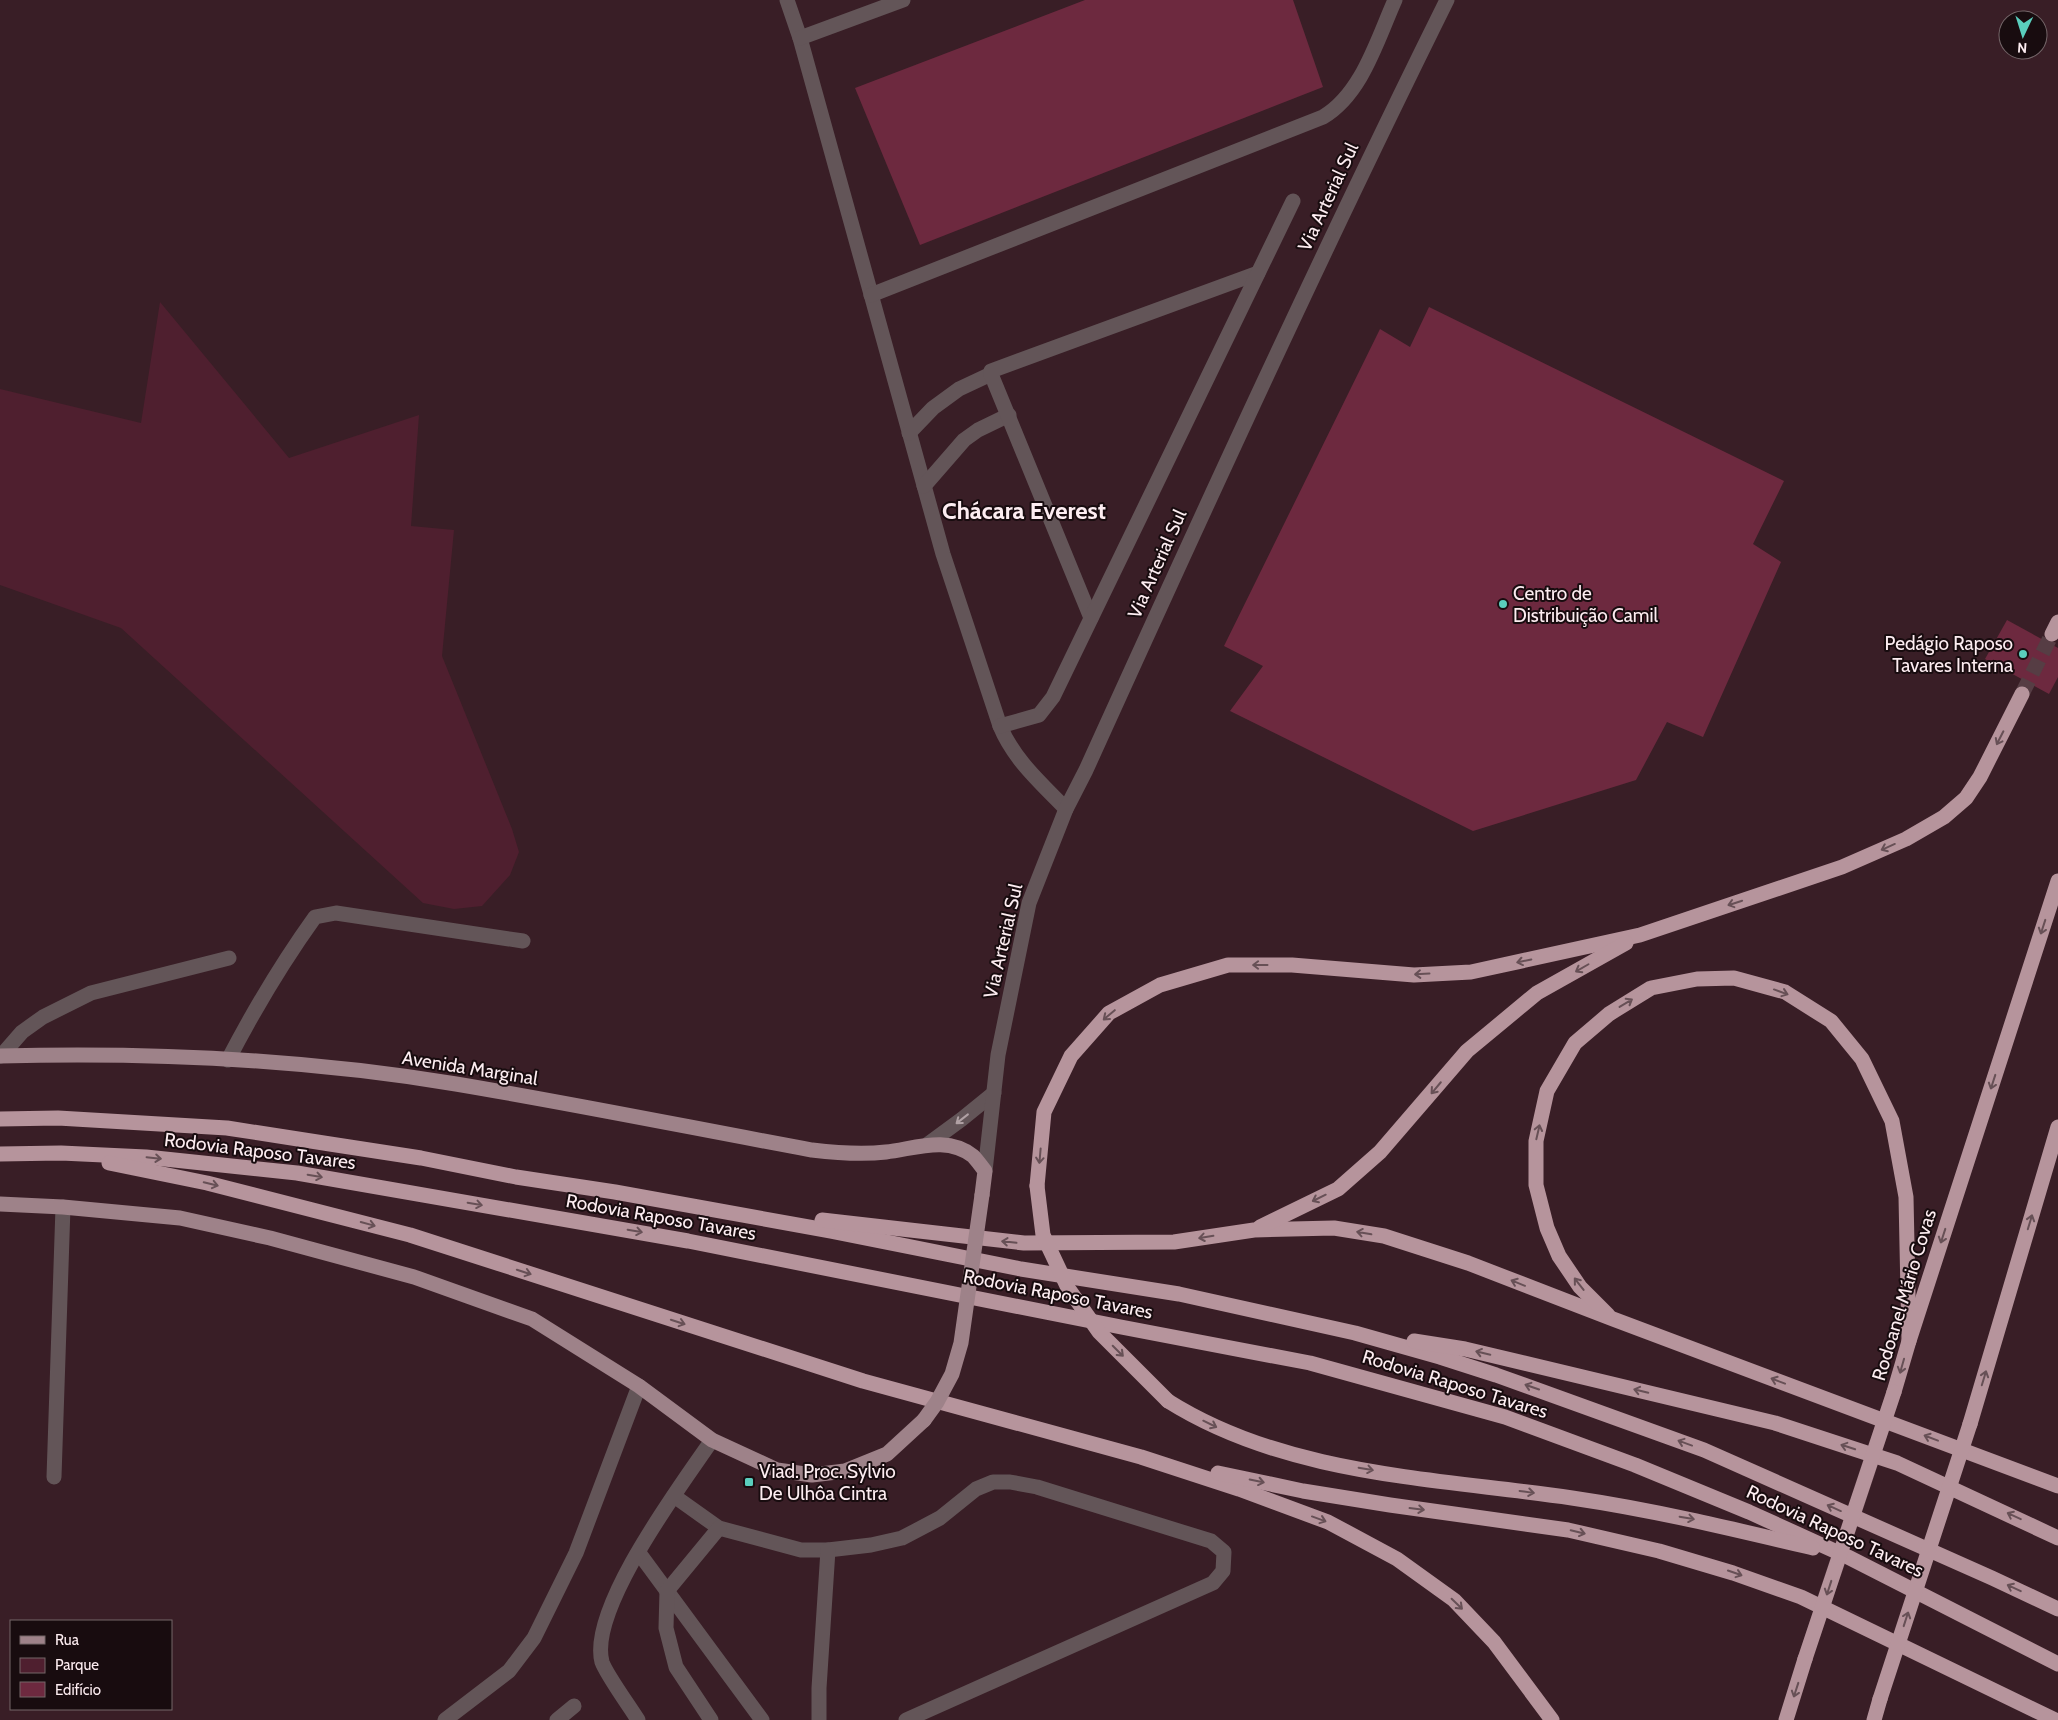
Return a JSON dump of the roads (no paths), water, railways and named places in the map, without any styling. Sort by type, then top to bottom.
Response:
[{"type":"highway","points":[[1848,1556],[1695,1519],[1574,1498],[1328,1463],[1268,1448],[1207,1423],[1168,1401],[1099,1332],[1068,1288],[1043,1235],[1037,1186],[1044,1112],[1072,1056],[1109,1013],[1160,985],[1228,965],[1292,965],[1414,975],[1471,972],[1640,935],[1842,868],[1906,839],[1944,817],[1966,798],[1980,777],[2022,694]]},
{"type":"highway","name":"Rodoanel Mário Covas","points":[[1786,1720],[1894,1392],[1909,1340],[2058,881]]},
{"type":"highway","points":[[1254,1230],[1338,1189],[1380,1152],[1467,1051],[1537,993],[1640,935]]},
{"type":"highway","points":[[1612,1320],[1580,1286],[1559,1256],[1547,1228],[1536,1184],[1536,1141],[1547,1091],[1574,1043],[1609,1014],[1651,988],[1697,979],[1734,978],[1785,992],[1832,1021],[1862,1060],[1892,1121],[1906,1197],[1909,1340]]},
{"type":"highway","name":"Rodovia Raposo Tavares","points":[[0,1119],[58,1118],[227,1128],[421,1158],[516,1177],[615,1192],[831,1231],[1021,1269],[1179,1294],[1355,1333],[1496,1375],[1704,1450],[2058,1609]]},
{"type":"highway","points":[[1874,1720],[1970,1424],[2058,1127]]},
{"type":"highway","points":[[61,1153],[207,1183],[410,1235],[863,1381],[1141,1457],[1239,1489],[1328,1522],[1398,1559],[1454,1600],[1488,1635],[1552,1720]]},
{"type":"highway","name":"Rodovia Raposo Tavares","points":[[0,1154],[61,1153],[146,1157],[297,1173],[688,1241],[1121,1328],[1310,1363],[1505,1417],[1644,1468],[1848,1556],[2058,1664]]},
{"type":"highway","points":[[687,1205],[1024,1243],[1174,1242],[1254,1230],[1334,1228],[1384,1236],[1468,1263],[1612,1320],[2058,1486]]},
{"type":"highway","points":[[1355,1333],[1465,1349],[1775,1423],[1897,1463],[2058,1538]]},
{"type":"highway","points":[[1141,1457],[1303,1491],[1568,1530],[1659,1550],[1733,1572],[1800,1597],[2055,1720]]},
{"type":"main road","name":"Avenida Marginal","points":[[0,1056],[143,1054],[296,1064],[455,1084],[812,1150],[852,1154],[886,1152],[928,1144],[952,1147],[964,1150],[973,1156],[984,1171]]},
{"type":"main road","points":[[0,1204],[63,1207],[180,1218],[270,1238],[414,1277],[532,1319],[639,1386],[712,1440],[777,1470],[812,1475],[845,1471],[887,1454],[924,1420],[937,1402],[952,1374],[961,1343],[984,1171]]},
{"type":"street","points":[[787,0],[800,38],[943,554],[1000,726],[1007,744],[1016,757],[1066,809]]},
{"type":"street","points":[[800,38],[904,0]]},
{"type":"street","points":[[871,295],[1323,117],[1345,100],[1356,85],[1395,0]]},
{"type":"street","name":"Via Arterial Sul","points":[[984,1171],[998,1055],[1029,903],[1066,809],[1086,770],[1211,492],[1362,171],[1447,0]]},
{"type":"street","points":[[1000,726],[1039,715],[1048,706],[1293,201]]},
{"type":"street","points":[[909,433],[933,408],[959,389],[991,374],[991,371],[994,369],[1258,273]]},
{"type":"street","points":[[991,374],[1091,618]]},
{"type":"street","points":[[924,486],[964,440],[978,430],[1009,414]]},
{"type":"street","points":[[228,1060],[287,955],[315,917],[336,913],[523,940]]},
{"type":"street","points":[[0,1056],[22,1032],[43,1017],[91,993],[229,958]]},
{"type":"street","name":"Avenida Marginal","points":[[928,1144],[962,1120],[994,1093]]},
{"type":"street","points":[[54,1477],[63,1207]]},
{"type":"street","points":[[445,1720],[509,1671],[534,1638],[576,1553],[639,1386]]},
{"type":"street","points":[[638,1720],[602,1662],[601,1641],[608,1614],[639,1552],[712,1440]]},
{"type":"street","points":[[674,1496],[719,1528],[801,1550],[828,1550],[871,1545],[902,1538],[940,1518],[976,1489],[993,1482],[1010,1482],[1037,1487],[1211,1541],[1224,1552],[1223,1571],[1214,1583],[906,1720]]},
{"type":"street","points":[[711,1720],[676,1667],[666,1628],[667,1591],[719,1528]]},
{"type":"street","points":[[818,1720],[818,1688],[828,1550]]},
{"type":"street","points":[[639,1552],[762,1720]]},
{"type":"street","points":[[557,1720],[574,1706]]},
{"type":"tunnel","points":[[2022,694],[2052,634]]},
{"type":"place","name":"Centro de Distribuição Camil","points":[[1503,604]]},
{"type":"place","name":"Pedágio Raposo Tavares Interna","points":[[2023,654]]},
{"type":"place","name":"Viad. Proc. Sylvio De Ulhôa Cintra","points":[[749,1482]]},
{"type":"district","name":"Chácara Everest","points":[[1024,510]]}]
